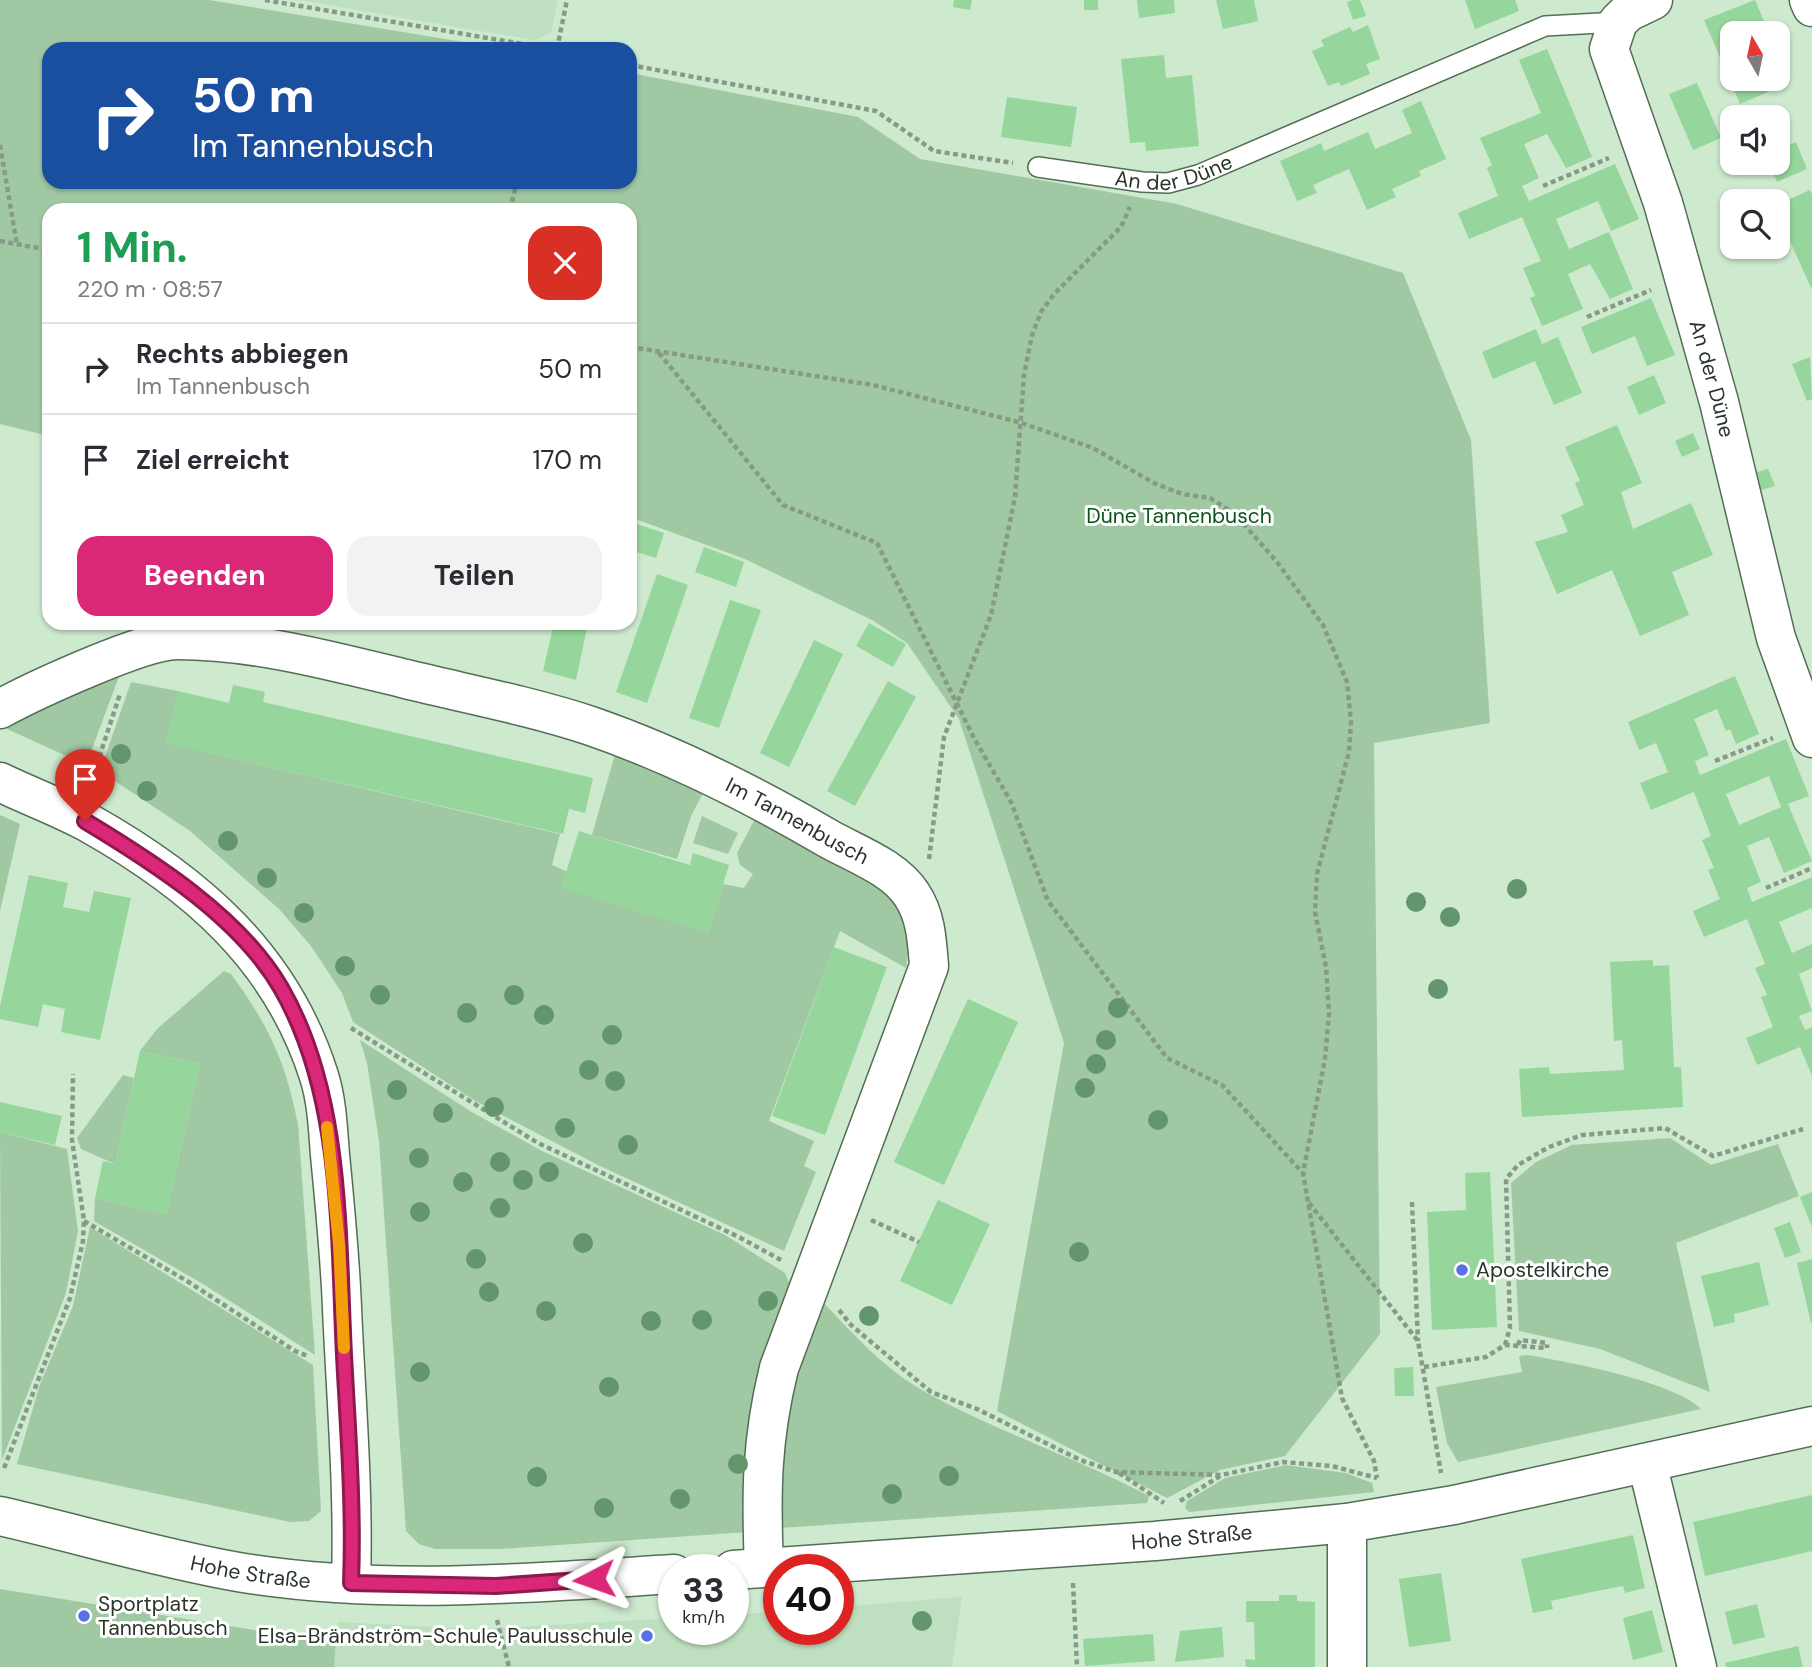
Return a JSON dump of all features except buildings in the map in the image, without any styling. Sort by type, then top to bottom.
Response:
[{"type":"street","points":[[1618,22],[1628,12],[1653,0]]},
{"type":"street","points":[[1809,0],[1812,7]]},
{"type":"street","name":"An der Düne","points":[[1618,22],[1609,50],[1663,203],[1719,402],[1776,638],[1809,731]]},
{"type":"street","name":"Im Tannenbusch","points":[[0,709],[135,650],[175,640],[276,650],[368,669],[589,725],[712,773],[892,875],[912,895],[926,928],[929,966],[811,1276],[779,1368],[768,1412],[749,1562]]},
{"type":"street","points":[[0,782],[85,821],[151,860],[201,901],[250,948],[280,987],[303,1036],[320,1079],[339,1244],[352,1530],[351,1583]]},
{"type":"street","name":"Hohe Straße","points":[[749,1569],[1071,1547],[1347,1523],[1454,1505],[1812,1426]]},
{"type":"street","points":[[1647,1463],[1698,1667]]},
{"type":"street","name":"Hohe Straße","points":[[0,1516],[240,1572],[351,1583],[496,1586],[658,1575]]},
{"type":"street","points":[[1347,1523],[1347,1667]]},
{"type":"lane","name":"An der Düne","points":[[1038,167],[1142,182],[1168,183],[1198,175],[1545,26],[1618,22]]},
{"type":"path","points":[[265,0],[513,42]]},
{"type":"path","points":[[556,42],[567,0]]},
{"type":"path","points":[[637,66],[876,111],[934,151],[1038,167]]},
{"type":"path","points":[[1543,186],[1642,144]]},
{"type":"path","points":[[0,145],[17,244]]},
{"type":"path","points":[[912,895],[922,880],[932,850],[944,737],[991,615],[1015,497],[1024,375],[1032,335],[1041,312],[1054,294],[1121,227],[1142,182]]},
{"type":"path","points":[[0,242],[42,249]]},
{"type":"path","points":[[1587,317],[1684,276]]},
{"type":"path","points":[[637,348],[873,385],[1022,423],[1093,447],[1154,483],[1182,494],[1210,498],[1235,514],[1277,562],[1322,625],[1347,682],[1351,721],[1349,752],[1317,874],[1315,912],[1326,967],[1329,1014],[1325,1059],[1303,1173],[1342,1398],[1374,1461],[1377,1478]]},
{"type":"path","points":[[659,353],[782,505],[877,544],[1011,802],[1048,901],[1167,1058],[1222,1085],[1303,1173]]},
{"type":"path","points":[[94,773],[135,650]]},
{"type":"path","points":[[1715,761],[1809,731]]},
{"type":"path","points":[[1766,888],[1812,869]]},
{"type":"path","points":[[351,1028],[538,1143],[737,1236],[811,1276],[851,1325],[931,1392],[977,1409],[1080,1460],[1116,1472],[1171,1507],[1221,1475]]},
{"type":"path","points":[[4,1468],[71,1298],[85,1221],[72,1140],[73,1074]]},
{"type":"path","points":[[1505,1345],[1510,1328],[1506,1178],[1518,1165],[1549,1147],[1582,1135],[1665,1128],[1713,1157],[1803,1129]]},
{"type":"path","points":[[1308,1202],[1418,1341]]},
{"type":"path","points":[[1412,1202],[1418,1341],[1442,1474]]},
{"type":"path","points":[[839,1206],[919,1241]]},
{"type":"path","points":[[85,1221],[187,1281],[295,1351],[319,1360]]},
{"type":"path","points":[[1424,1367],[1486,1357],[1505,1345],[1547,1348],[1547,1343],[1520,1340],[1518,1345]]},
{"type":"path","points":[[1116,1472],[1221,1475],[1283,1462],[1332,1466],[1377,1478],[1387,1484]]},
{"type":"path","points":[[1071,1547],[1077,1667]]},
{"type":"path","points":[[497,1616],[509,1667]]},
{"type":"shaded area","points":[[299,0],[558,0],[551,33],[534,40]]},
{"type":"shaded area","name":"Elsa-Brändström-Schule, Paulusschule","points":[[962,1597],[952,1667],[334,1667],[338,1622],[479,1629],[658,1619],[658,1645],[749,1645],[749,1614],[763,1612],[763,1645],[854,1645],[854,1606]]},
{"type":"green space","name":"Düne Tannenbusch","points":[[0,0],[209,0],[464,42],[42,42],[42,189],[637,189],[637,74],[858,117],[920,159],[1177,204],[1403,273],[1471,440],[1490,723],[1374,743],[1380,1334],[1285,1456],[1220,1470],[1167,1498],[997,1411],[1064,1043],[959,719],[907,643],[872,620],[745,559],[637,520],[637,203],[42,203],[42,434],[0,424]]},
{"type":"green space","points":[[120,674],[86,765],[5,728],[0,729],[0,721]]},
{"type":"green space","points":[[131,682],[178,691],[167,743],[560,834],[552,865],[708,933],[723,884],[744,888],[753,874],[740,865],[737,853],[756,817],[855,872],[890,898],[899,910],[906,931],[906,968],[840,931],[769,1121],[814,1141],[804,1166],[816,1172],[784,1251],[600,1166],[477,1102],[353,1022],[342,993],[311,946],[279,909],[190,831],[100,771]]},
{"type":"green space","points":[[615,754],[705,789],[691,816],[677,859],[592,835]]},
{"type":"green space","points":[[0,815],[20,824],[0,911]]},
{"type":"green space","points":[[702,816],[738,833],[728,854],[693,843]]},
{"type":"green space","points":[[224,971],[231,974],[256,1010],[274,1044],[293,1101],[298,1124],[315,1355],[203,1284],[94,1221],[95,1198],[166,1214],[200,1064],[140,1051],[157,1029]]},
{"type":"green space","points":[[360,1040],[470,1111],[542,1151],[725,1235],[785,1273],[791,1287],[748,1532],[499,1549],[435,1549],[419,1544],[406,1531],[379,1141],[367,1063]]},
{"type":"green space","points":[[123,1075],[134,1078],[115,1164],[81,1149],[77,1138]]},
{"type":"green space","points":[[0,1132],[67,1149],[78,1231],[66,1293],[2,1460]]},
{"type":"green space","points":[[1670,1138],[1711,1165],[1778,1144],[1799,1196],[1676,1243],[1710,1392],[1600,1349],[1519,1331],[1511,1183],[1536,1162],[1572,1145]]},
{"type":"green space","points":[[90,1227],[313,1365],[321,1511],[309,1521],[290,1522],[17,1464],[39,1387],[73,1306]]},
{"type":"green space","points":[[816,1295],[868,1348],[911,1383],[954,1407],[1149,1496],[1147,1503],[780,1528],[774,1472]]},
{"type":"green space","points":[[1528,1355],[1645,1381],[1687,1399],[1701,1409],[1458,1462],[1447,1443],[1436,1387],[1522,1372],[1519,1356]]},
{"type":"green space","points":[[1286,1465],[1346,1473],[1372,1483],[1374,1492],[1189,1512],[1185,1508],[1187,1501],[1225,1478]]},
{"type":"green space","name":"Sportplatz Tannenbusch","points":[[0,1589],[336,1643],[334,1667],[0,1667]]},
{"type":"slow traffic","points":[[327,1127],[339,1244],[344,1348]]},
{"type":"place","name":"Apostelkirche","points":[[1462,1270]]},
{"type":"place","name":"Sportplatz Tannenbusch","points":[[84,1616]]},
{"type":"place","name":"Elsa-Brändström-Schule, Paulusschule","points":[[647,1636]]},
{"type":"route","points":[[85,821],[151,860],[201,901],[250,948],[280,987],[320,1079],[328,1129],[339,1244],[352,1530],[351,1583],[416,1587],[496,1586],[594,1579]]}]
